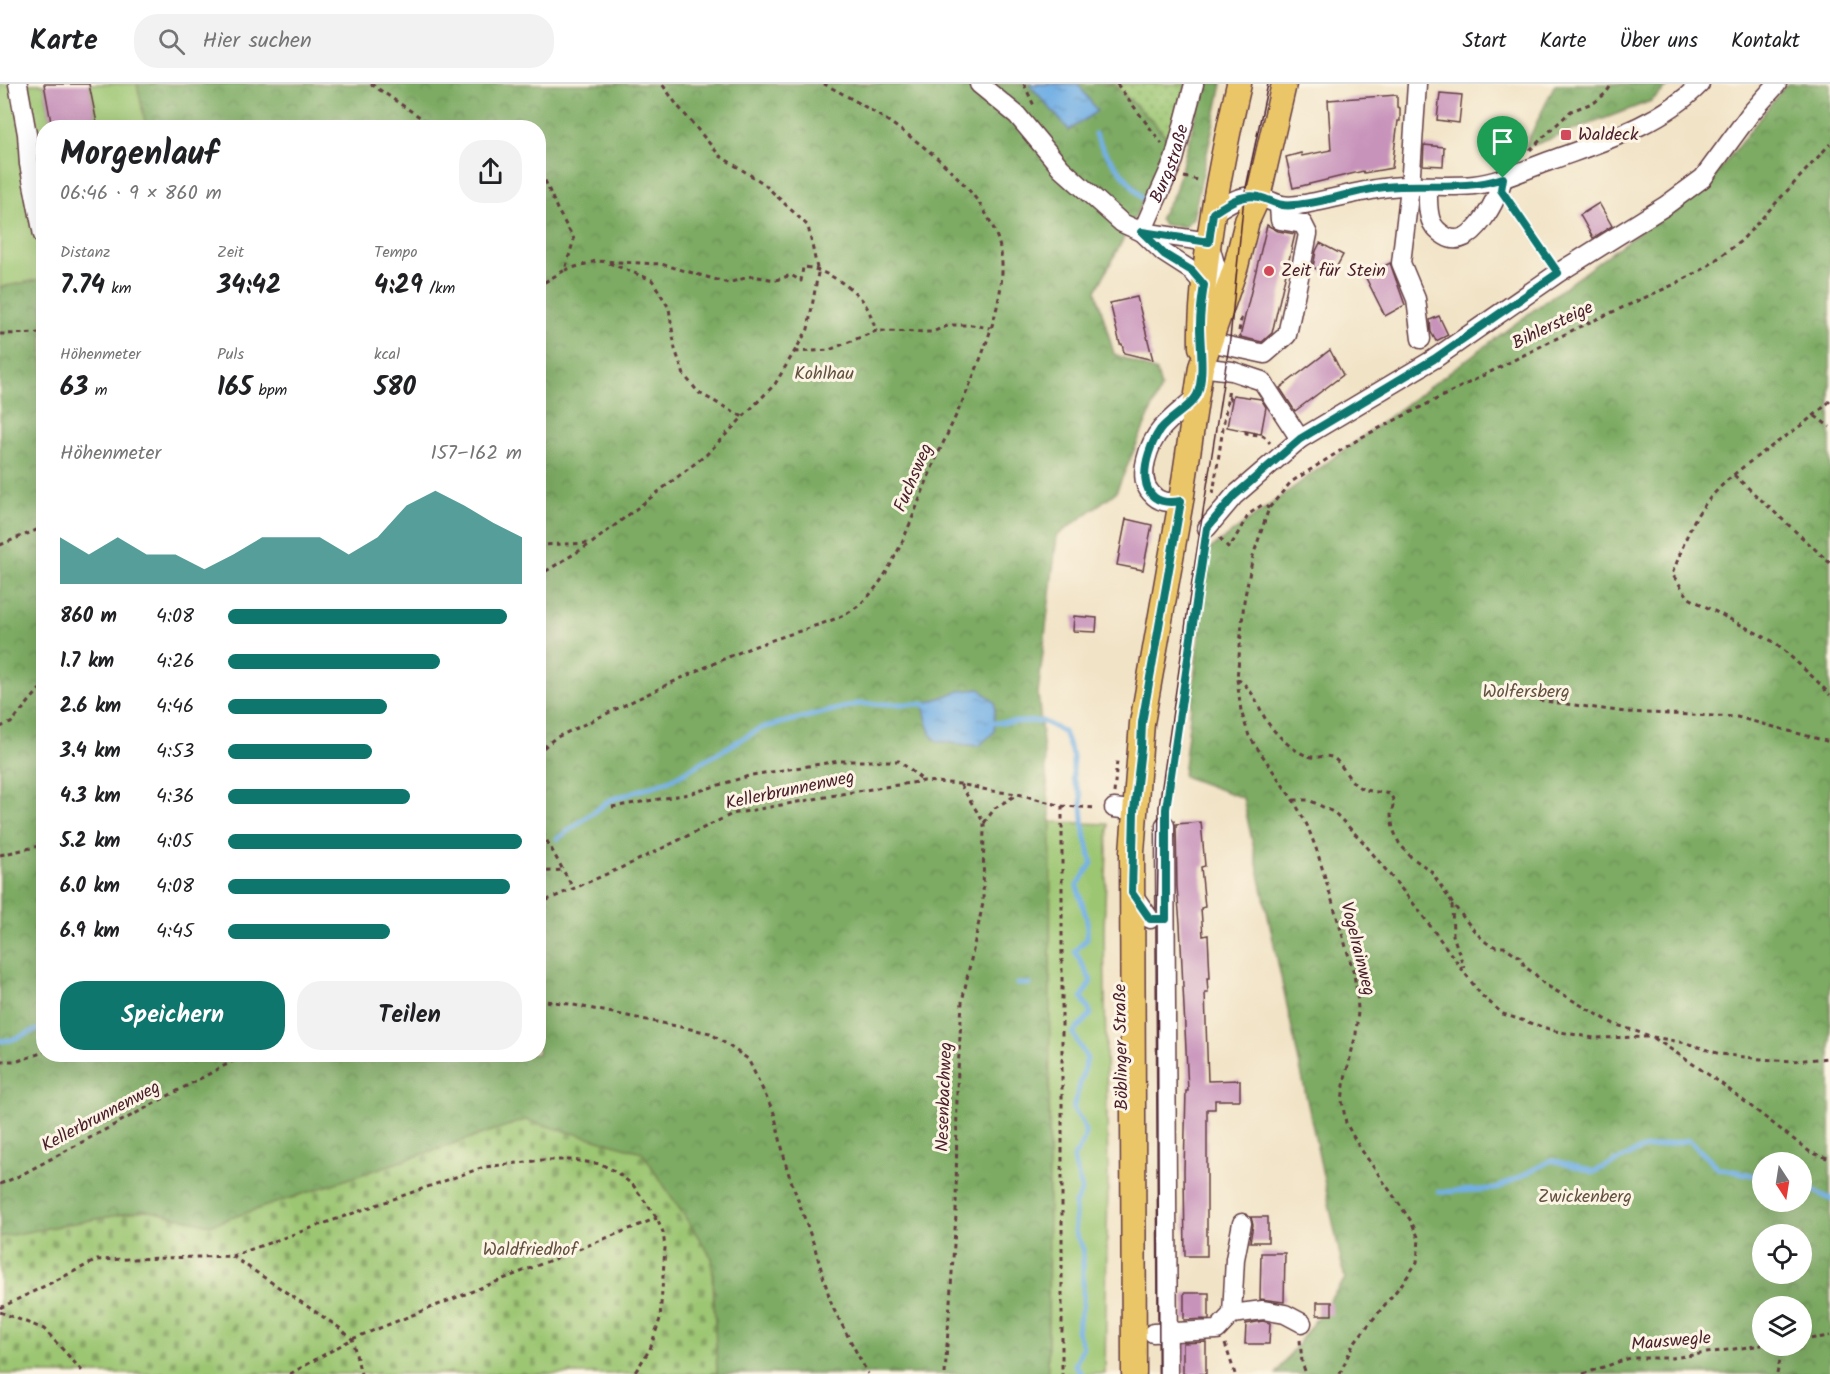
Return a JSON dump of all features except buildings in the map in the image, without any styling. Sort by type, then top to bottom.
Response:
[{"type":"main road","name":"Böblinger Straße","points":[[1130,1368],[1133,1305],[1132,893],[1134,811],[1142,723],[1181,501],[1201,367],[1200,325],[1213,213],[1220,165],[1239,84]]},
{"type":"main road","name":"Böblinger Straße","points":[[1201,367],[1236,266],[1247,221],[1266,206],[1284,84]]},
{"type":"main road","name":"Böblinger Straße","points":[[1130,1368],[1120,852],[1110,808],[1131,746],[1142,723]]},
{"type":"street","points":[[18,84],[36,200]]},
{"type":"street","points":[[979,84],[1017,115],[1061,168],[1122,223],[1142,232],[1209,242]]},
{"type":"street","name":"Burgstraße","points":[[1142,232],[1174,160],[1194,84]]},
{"type":"street","points":[[1417,84],[1419,187],[1401,262],[1416,298],[1421,339]]},
{"type":"street","points":[[1213,213],[1235,199],[1266,206],[1297,205],[1385,187],[1502,184],[1649,122],[1687,97],[1700,84]]},
{"type":"street","points":[[1207,528],[1234,496],[1300,439],[1434,359],[1558,273],[1665,206],[1703,178],[1750,114],[1778,84]]},
{"type":"street","points":[[1419,187],[1431,222],[1438,231],[1449,239],[1460,239],[1470,235],[1480,224],[1502,184]]},
{"type":"street","points":[[1213,331],[1265,354],[1287,335],[1308,234],[1303,224],[1280,220],[1266,206]]},
{"type":"street","points":[[1142,232],[1164,254],[1192,271],[1204,285]]},
{"type":"street","name":"Böblinger Straße","points":[[1209,242],[1217,271],[1213,331]]},
{"type":"street","points":[[1201,367],[1232,371],[1262,381],[1300,439]]},
{"type":"street","points":[[1181,501],[1163,502],[1153,496],[1145,487],[1143,474],[1150,449],[1161,429],[1197,396]]},
{"type":"street","points":[[1165,825],[1158,919],[1161,1333],[1168,1374]]},
{"type":"street","points":[[1132,893],[1158,919]]},
{"type":"street","points":[[1133,944],[1158,919]]},
{"type":"street","points":[[1232,1314],[1235,1259],[1242,1223]]},
{"type":"street","points":[[1133,1305],[1161,1333]]},
{"type":"street","points":[[1130,1368],[1161,1333],[1217,1330],[1232,1314],[1263,1310],[1285,1314],[1302,1323]]},
{"type":"path","points":[[371,84],[424,120]]},
{"type":"path","points":[[546,571],[592,543],[706,455],[775,384],[808,329],[817,269],[808,226],[764,183],[720,156],[662,84]]},
{"type":"path","name":"Fuchsweg","points":[[546,746],[555,738],[697,670],[770,640],[822,623],[858,606],[872,592],[900,547],[935,461],[958,413],[990,328],[1001,285],[1002,262],[994,230],[980,203],[964,184],[911,137],[882,116],[824,84]]},
{"type":"path","points":[[1117,84],[1174,160]]},
{"type":"path","points":[[1527,152],[1571,111],[1594,102],[1606,93],[1612,84]]},
{"type":"path","name":"Bihlersteige","points":[[1269,508],[1291,482],[1362,437],[1579,327],[1673,285],[1705,268],[1741,241],[1830,144]]},
{"type":"path","points":[[546,183],[557,209],[574,239],[565,270]]},
{"type":"path","points":[[1502,184],[1558,273]]},
{"type":"path","points":[[546,281],[565,270],[596,261],[661,264],[728,283],[752,276],[776,280],[791,275],[801,281],[803,267],[817,269],[848,288],[863,301],[876,331]]},
{"type":"path","points":[[605,261],[652,280],[669,308],[675,349],[684,375],[699,393],[743,417]]},
{"type":"path","points":[[795,352],[829,350],[876,331],[932,332],[950,325],[990,328]]},
{"type":"path","points":[[0,334],[36,333]]},
{"type":"path","points":[[1228,397],[1230,403]]},
{"type":"path","points":[[1830,401],[1815,416],[1734,475],[1702,508],[1672,574],[1689,598],[1776,644],[1830,695]]},
{"type":"path","points":[[1815,416],[1830,427]]},
{"type":"path","points":[[1246,431],[1245,433],[1264,436],[1281,456]]},
{"type":"path","points":[[1734,475],[1830,563]]},
{"type":"path","points":[[1230,548],[1250,514],[1262,505],[1269,508]]},
{"type":"path","name":"Vogelrainweg","points":[[1269,508],[1253,556],[1244,601],[1237,679],[1240,711],[1249,736],[1293,799],[1306,825],[1317,851],[1353,970],[1357,991],[1356,1034],[1342,1101],[1346,1123],[1358,1145],[1412,1221],[1419,1239],[1417,1262],[1353,1344],[1340,1374]]},
{"type":"path","points":[[1165,825],[1207,528]]},
{"type":"path","points":[[0,545],[36,530]]},
{"type":"path","points":[[546,545],[592,543]]},
{"type":"path","points":[[1237,679],[1246,684],[1254,695],[1260,712],[1293,747],[1312,757],[1330,756],[1338,761],[1350,780],[1359,787],[1390,794],[1394,801],[1391,815],[1393,829],[1399,843],[1411,857],[1431,871],[1452,903],[1476,933],[1487,943],[1496,947],[1506,947],[1521,957],[1525,967],[1544,984],[1614,1024],[1653,1037],[1686,1043],[1720,1054],[1761,1059],[1792,1061],[1830,1058]]},
{"type":"path","points":[[0,727],[11,723],[36,694]]},
{"type":"path","points":[[1530,699],[1625,712],[1737,717],[1830,742]]},
{"type":"path","points":[[612,807],[689,794],[752,775],[839,761],[899,761],[924,781]]},
{"type":"path","name":"Kellerbrunnenweg","points":[[546,900],[632,863],[732,814],[858,790],[924,781],[960,784],[1018,794],[1062,806],[1110,808]]},
{"type":"path","points":[[960,784],[984,824],[995,808],[1018,794]]},
{"type":"path","points":[[1293,799],[1309,800],[1335,813],[1363,842],[1417,908],[1440,943],[1481,994],[1503,1014],[1555,1031],[1594,1038],[1653,1037],[1718,1081],[1810,1152],[1830,1159]]},
{"type":"path","points":[[1062,806],[1062,1374]]},
{"type":"path","name":"Nesenbachweg","points":[[945,1374],[956,1215],[957,1088],[962,1002],[983,903],[984,824]]},
{"type":"path","points":[[546,839],[573,888]]},
{"type":"path","points":[[0,855],[36,847]]},
{"type":"path","points":[[546,871],[563,870]]},
{"type":"path","points":[[1452,903],[1452,936],[1464,970]]},
{"type":"path","points":[[546,1001],[710,1033],[748,1059],[774,1113],[787,1169],[814,1245],[832,1306],[868,1374]]},
{"type":"path","points":[[0,1061],[18,1061],[36,1055]]},
{"type":"path","name":"Kellerbrunnenweg","points":[[0,1184],[231,1062]]},
{"type":"path","points":[[0,1310],[97,1260],[232,1256],[484,1167],[543,1160],[572,1160],[601,1164],[633,1185],[657,1218],[663,1232],[665,1248],[660,1319],[650,1349],[634,1374]]},
{"type":"path","points":[[290,1374],[352,1339],[657,1218]]},
{"type":"path","points":[[232,1256],[341,1329],[352,1339],[361,1374]]},
{"type":"path","points":[[0,1310],[44,1329],[85,1374]]},
{"type":"path","points":[[1302,1323],[1300,1342],[1306,1374]]},
{"type":"path","points":[[1217,1330],[1225,1343],[1235,1374]]},
{"type":"path","points":[[1812,1339],[1830,1336]]},
{"type":"path","name":"Mauswegle","points":[[1583,1374],[1630,1358],[1671,1358],[1752,1346]]},
{"type":"path","points":[[1777,1374],[1781,1356]]},
{"type":"green space","points":[[0,84],[44,84],[51,120],[36,120],[36,280],[0,287]]},
{"type":"green space","points":[[89,84],[137,84],[145,120],[97,120]]},
{"type":"green space","name":"Kohlhau","points":[[137,84],[1112,84],[1173,144],[1096,291],[1114,354],[1157,372],[1161,388],[1116,492],[1057,536],[1038,694],[1051,822],[1048,1374],[717,1374],[712,1258],[525,1120],[210,1225],[146,1210],[0,1237],[0,287],[36,280],[36,1062],[546,1062],[546,120],[145,120]]},
{"type":"green space","points":[[1112,84],[1186,84],[1173,144],[1150,119]]},
{"type":"green space","points":[[1204,84],[1222,84],[1193,218],[1184,227],[1165,225],[1159,219],[1175,192]]},
{"type":"green space","points":[[1555,84],[1671,84],[1651,101],[1524,149]]},
{"type":"green space","name":"Wolfersberg","points":[[1788,84],[1830,84],[1830,1374],[1276,1374],[1345,1279],[1243,798],[1183,776],[1209,550],[1715,176],[1784,87]]},
{"type":"green space","points":[[1051,822],[1108,824],[1104,930],[1108,1177],[1105,1374],[1048,1374]]},
{"type":"green space","name":"Waldfriedhof","points":[[525,1120],[642,1152],[712,1258],[717,1374],[0,1374],[0,1237],[146,1210],[210,1225]]},
{"type":"water","points":[[1029,84],[1078,84],[1097,111],[1069,130]]},
{"type":"water","points":[[980,689],[995,703],[994,732],[979,746],[938,742],[930,734],[923,704],[959,691]]},
{"type":"waterway","points":[[1095,134],[1104,151],[1142,198]]},
{"type":"waterway","points":[[557,839],[610,800],[671,780],[761,728],[858,704],[923,704],[930,706]]},
{"type":"waterway","points":[[991,723],[1042,721],[1064,732],[1073,757],[1073,779],[1081,795],[1084,830],[1092,863],[1077,886],[1087,920],[1087,939],[1075,951],[1091,981],[1082,997],[1091,1014],[1073,1033],[1087,1059],[1073,1109],[1082,1122],[1085,1134],[1082,1145],[1073,1158],[1082,1190],[1075,1204],[1075,1232],[1083,1249],[1083,1304],[1077,1330],[1083,1347],[1075,1365],[1082,1374]]},
{"type":"waterway","points":[[1017,984],[1030,984]]},
{"type":"waterway","points":[[0,1041],[11,1040],[36,1030]]},
{"type":"waterway","points":[[1439,1192],[1496,1189],[1552,1160],[1594,1172],[1642,1149],[1689,1140],[1718,1168],[1752,1175]]},
{"type":"waterway","points":[[1812,1189],[1830,1199]]},
{"type":"tram line","points":[[1159,1374],[1157,919],[1159,807],[1230,339],[1244,197],[1268,84]]},
{"type":"place","name":"Waldeck","points":[[1566,135]]},
{"type":"place","name":"Zeit für Stein","points":[[1269,271]]},
{"type":"route","points":[[1503,178],[1501,190],[1558,273],[1434,359],[1300,439],[1234,496],[1207,528],[1166,809],[1166,919],[1150,919],[1132,893],[1134,811],[1142,723],[1181,501],[1163,502],[1153,496],[1145,487],[1143,474],[1150,449],[1161,429],[1197,396],[1201,367],[1200,325],[1204,285],[1192,271],[1164,254],[1142,232],[1209,242],[1213,213],[1235,199],[1258,197],[1279,206],[1297,205],[1385,187],[1459,186],[1503,178]]},
{"type":"park label","name":"Zwickenberg","points":[[1585,1197]]}]
